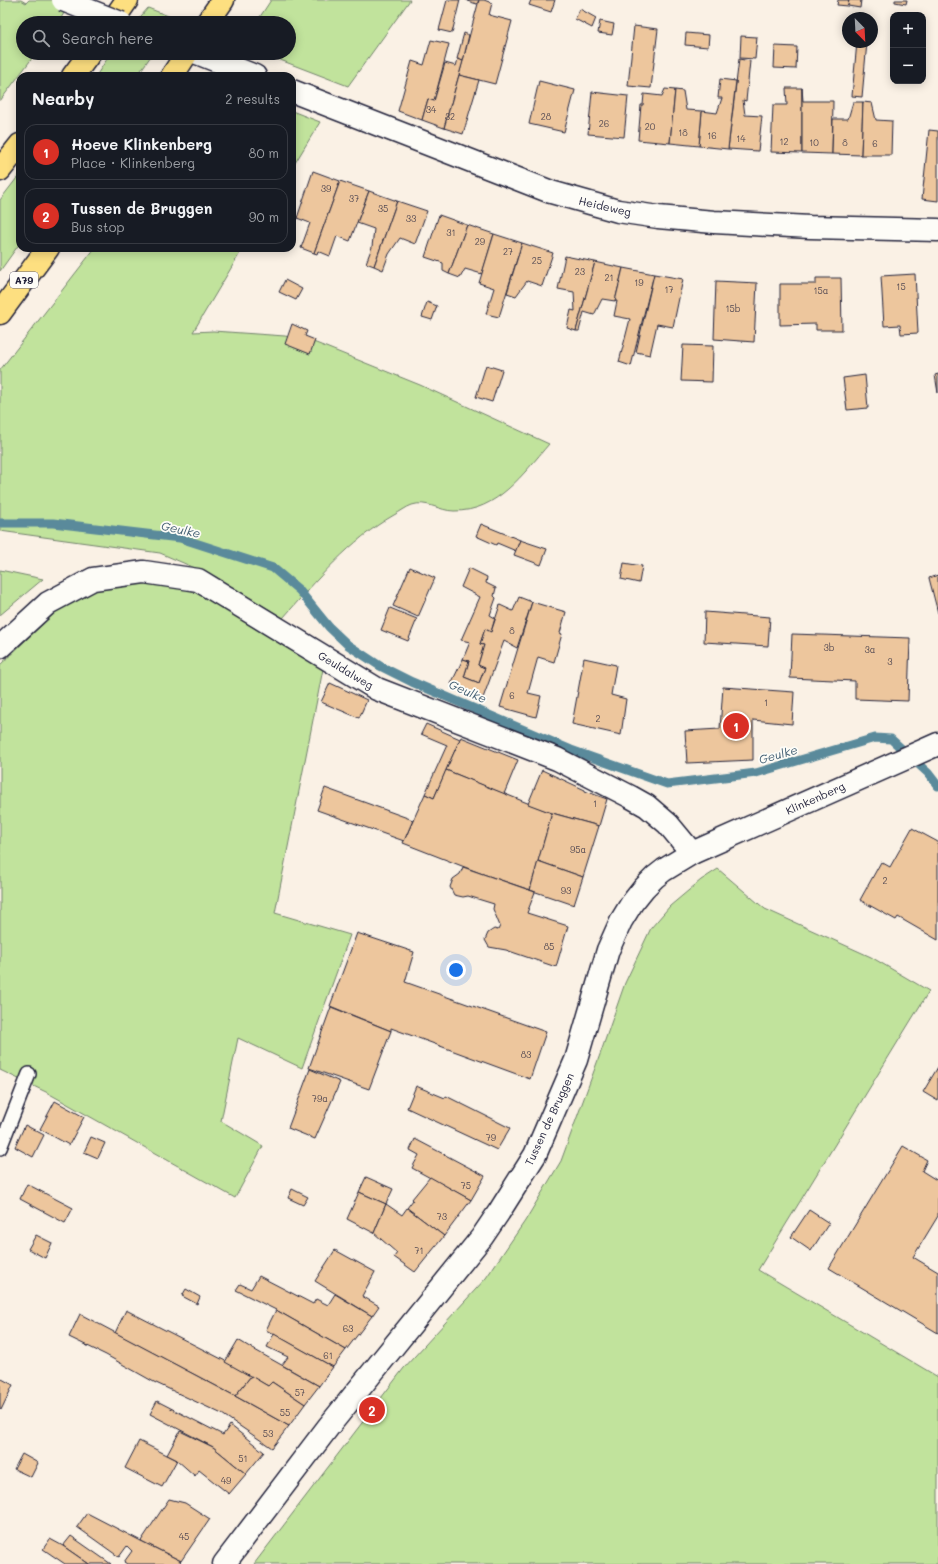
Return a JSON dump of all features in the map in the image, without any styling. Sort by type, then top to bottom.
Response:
[{"type":"highway","points":[[116,16],[127,0]]},
{"type":"highway","points":[[212,16],[223,0]]},
{"type":"highway","points":[[76,72],[85,60]]},
{"type":"highway","points":[[175,72],[182,60]]},
{"type":"highway","points":[[0,170],[16,150]]},
{"type":"highway","name":"A79","points":[[0,312],[45,252]]},
{"type":"street","points":[[63,0],[103,16]]},
{"type":"street","points":[[215,60],[245,72]]},
{"type":"street","name":"Heideweg","points":[[296,92],[551,192],[618,211],[658,217],[770,225],[938,230]]},
{"type":"street","name":"Geuldalweg","points":[[0,647],[48,603],[93,579],[144,572],[198,580],[377,689],[557,759],[631,797],[647,806],[668,824],[692,852]]},
{"type":"street","name":"Klinkenberg","points":[[692,852],[930,747]]},
{"type":"street","name":"Tussen de Bruggen","points":[[224,1564],[329,1426],[482,1237],[499,1212],[534,1155],[576,1060],[608,950],[621,921],[644,888],[654,878],[692,852]]},
{"type":"lane","points":[[0,1148],[29,1074]]},
{"type":"green space","points":[[0,0],[21,0],[26,3],[29,0],[72,0],[62,16],[16,16],[16,60],[31,60],[22,72],[16,72],[16,80],[0,101]]},
{"type":"green space","points":[[271,0],[410,0],[348,86],[280,60],[296,60],[296,16],[261,16]]},
{"type":"green space","points":[[148,8],[168,16],[141,16]]},
{"type":"green space","points":[[106,60],[148,60],[140,72],[99,72]]},
{"type":"green space","points":[[296,113],[320,122],[296,161]]},
{"type":"green space","points":[[16,179],[16,249],[0,271],[0,200]]},
{"type":"green space","points":[[92,252],[241,252],[193,332],[213,331],[285,336],[316,343],[420,385],[549,444],[519,479],[496,498],[483,505],[469,510],[449,511],[428,505],[417,504],[408,507],[378,525],[363,536],[334,562],[283,618],[216,577],[160,553],[0,531],[0,370]]},
{"type":"green space","points":[[0,570],[43,579],[0,615]]},
{"type":"green space","points":[[119,573],[176,583],[212,601],[323,669],[275,913],[350,935],[302,1068],[238,1038],[221,1121],[263,1146],[235,1198],[46,1092],[0,1070],[0,665],[75,593]]},
{"type":"green space","points":[[718,869],[765,909],[871,957],[929,991],[758,1270],[938,1377],[938,1564],[254,1564],[404,1368],[486,1278],[525,1221],[561,1161],[625,983],[651,928],[670,906],[701,880]]},
{"type":"building","points":[[447,0],[460,0],[452,33],[439,30]]},
{"type":"building","points":[[467,0],[479,0],[477,4]]},
{"type":"building","points":[[479,0],[492,3],[489,15],[512,21],[495,84],[459,75]]},
{"type":"building","points":[[531,0],[555,0],[551,12],[529,5]]},
{"type":"building","points":[[838,0],[849,0],[848,6],[837,5]]},
{"type":"building","points":[[849,0],[861,0],[860,8],[848,6]]},
{"type":"building","points":[[895,0],[907,0],[906,4],[895,2]]},
{"type":"building","points":[[580,9],[596,18],[592,28],[575,19]]},
{"type":"building","points":[[600,21],[614,24],[612,35],[598,33]]},
{"type":"building","points":[[634,26],[658,29],[651,88],[628,86]]},
{"type":"building","points":[[464,33],[469,35],[463,61],[457,59]]},
{"type":"building","points":[[686,33],[709,35],[708,47],[685,45]]},
{"type":"building","points":[[741,36],[757,37],[755,59],[740,58]]},
{"type":"building","points":[[431,40],[449,44],[434,101],[428,99],[422,120],[398,111],[412,61],[424,65]]},
{"type":"building","points":[[775,46],[797,47],[796,69],[774,68]]},
{"type":"building","points":[[856,48],[866,48],[862,97],[852,96]]},
{"type":"building","points":[[458,59],[463,61],[444,128],[422,120],[428,99],[434,101],[445,63],[456,66]]},
{"type":"building","points":[[739,59],[750,61],[746,101],[743,100],[745,115],[762,116],[758,151],[728,149]]},
{"type":"building","points":[[459,75],[479,80],[463,134],[444,128]]},
{"type":"building","points":[[720,79],[736,81],[728,149],[699,146],[702,111],[717,113],[722,98],[718,98]]},
{"type":"building","points":[[539,81],[575,90],[564,132],[529,124]]},
{"type":"building","points":[[786,88],[802,88],[802,153],[771,152],[773,105],[787,105]]},
{"type":"building","points":[[802,88],[803,101],[833,101],[832,154],[802,153]]},
{"type":"building","points":[[665,89],[675,90],[670,143],[638,140],[641,105],[643,105],[644,94],[662,96]]},
{"type":"building","points":[[675,90],[683,91],[686,110],[702,111],[699,146],[670,143]]},
{"type":"building","points":[[592,92],[628,96],[624,137],[588,134]]},
{"type":"building","points":[[853,102],[863,102],[861,155],[832,154],[833,119],[848,119]]},
{"type":"building","points":[[863,102],[872,103],[876,120],[892,121],[891,155],[861,155]]},
{"type":"building","points":[[929,130],[938,131],[938,201],[922,199]]},
{"type":"building","points":[[313,171],[340,181],[314,253],[301,248],[310,223],[297,218]]},
{"type":"building","points":[[340,181],[369,191],[350,241],[337,236],[330,256],[318,251],[317,254],[314,253]]},
{"type":"building","points":[[369,191],[397,201],[374,266],[366,263],[372,247],[374,229],[357,223]]},
{"type":"building","points":[[397,201],[427,211],[415,244],[400,238],[389,254],[383,270],[374,266]]},
{"type":"building","points":[[439,215],[467,225],[449,274],[443,271],[443,263],[425,257]]},
{"type":"building","points":[[467,225],[494,234],[482,274],[465,269],[460,278],[449,274]]},
{"type":"building","points":[[494,234],[522,243],[499,317],[486,314],[494,288],[479,283]]},
{"type":"building","points":[[522,243],[553,253],[542,286],[527,281],[516,296],[507,293]]},
{"type":"building","points":[[565,256],[595,262],[576,331],[567,328],[571,310],[575,311],[574,292],[558,289]]},
{"type":"building","points":[[595,262],[623,268],[615,301],[602,299],[594,315],[584,312],[579,331],[576,331]]},
{"type":"building","points":[[623,268],[654,274],[631,366],[619,362],[630,319],[614,316],[617,301],[615,301]]},
{"type":"building","points":[[654,274],[683,279],[673,327],[657,324],[650,355],[636,352]]},
{"type":"building","points":[[915,274],[918,333],[901,334],[900,325],[884,326],[881,276]]},
{"type":"building","points":[[816,278],[841,278],[842,330],[816,330],[816,324],[780,325],[780,284],[816,284]]},
{"type":"building","points":[[285,280],[302,289],[296,300],[279,292]]},
{"type":"building","points":[[716,281],[757,283],[754,342],[714,339]]},
{"type":"building","points":[[427,302],[437,306],[432,320],[422,317]]},
{"type":"building","points":[[292,324],[307,331],[305,336],[315,340],[310,354],[285,344]]},
{"type":"building","points":[[683,345],[713,346],[712,382],[681,381]]},
{"type":"building","points":[[486,365],[502,370],[492,402],[476,397]]},
{"type":"building","points":[[938,374],[938,393],[935,375]]},
{"type":"building","points":[[865,375],[868,408],[847,410],[843,378]]},
{"type":"building","points":[[481,524],[520,540],[516,551],[497,543],[496,545],[476,536]]},
{"type":"building","points":[[520,540],[547,549],[541,565],[514,555]]},
{"type":"building","points":[[624,563],[642,566],[639,583],[621,579]]},
{"type":"building","points":[[410,567],[435,578],[418,617],[393,606]]},
{"type":"building","points":[[469,568],[487,577],[486,583],[496,588],[494,596],[496,598],[490,615],[495,618],[491,632],[485,629],[480,644],[484,645],[478,665],[485,668],[479,683],[464,677],[469,661],[463,659],[470,642],[461,640],[480,597],[461,587]]},
{"type":"building","points":[[938,575],[938,613],[929,578]]},
{"type":"building","points":[[519,597],[532,602],[517,648],[504,641],[483,698],[451,684],[463,659],[469,661],[464,677],[479,683],[485,668],[478,665],[484,645],[480,644],[485,629],[491,632],[500,605],[513,611]]},
{"type":"building","points":[[532,602],[566,612],[560,633],[562,634],[554,662],[538,657],[528,693],[541,696],[536,717],[500,707]]},
{"type":"building","points":[[390,608],[417,619],[408,641],[381,630]]},
{"type":"building","points":[[705,612],[770,617],[768,646],[704,642]]},
{"type":"building","points":[[792,634],[910,638],[908,701],[855,699],[855,681],[790,678]]},
{"type":"building","points":[[584,658],[616,665],[611,695],[626,699],[621,735],[572,724]]},
{"type":"building","points":[[330,683],[367,700],[359,718],[321,702]]},
{"type":"building","points":[[723,687],[794,692],[792,724],[753,720],[753,760],[687,763],[685,731],[720,729]]},
{"type":"building","points":[[426,724],[460,739],[434,798],[425,794],[447,745],[421,734]]},
{"type":"building","points":[[461,737],[518,760],[504,794],[446,770]]},
{"type":"building","points":[[446,770],[552,813],[530,890],[480,873],[403,843],[425,794],[434,798]]},
{"type":"building","points":[[542,770],[585,791],[607,799],[599,826],[552,813],[528,804]]},
{"type":"building","points":[[325,788],[413,820],[404,841],[317,810]]},
{"type":"building","points":[[552,813],[599,826],[583,877],[538,861]]},
{"type":"building","points":[[912,828],[938,842],[938,940],[898,917],[896,920],[860,900],[881,862],[890,867]]},
{"type":"building","points":[[538,861],[583,877],[574,905],[530,890]]},
{"type":"building","points":[[463,867],[535,892],[527,913],[568,926],[556,967],[506,950],[489,947],[485,940],[488,933],[494,929],[498,930],[500,926],[493,909],[494,904],[468,896],[463,897],[454,895],[450,887],[453,879],[460,874]]},
{"type":"building","points":[[357,933],[414,952],[405,982],[546,1032],[530,1079],[391,1028],[391,1031],[330,1006]]},
{"type":"building","points":[[331,1007],[391,1031],[369,1089],[309,1068]]},
{"type":"building","points":[[938,1067],[938,1101],[923,1092]]},
{"type":"building","points":[[310,1069],[340,1082],[315,1139],[288,1128]]},
{"type":"building","points":[[416,1086],[445,1098],[446,1096],[510,1128],[497,1150],[407,1108]]},
{"type":"building","points":[[55,1101],[84,1117],[69,1145],[40,1129]]},
{"type":"building","points":[[25,1125],[44,1135],[33,1157],[15,1147]]},
{"type":"building","points":[[91,1137],[105,1143],[98,1158],[84,1152]]},
{"type":"building","points":[[415,1139],[485,1176],[471,1200],[412,1168],[419,1155],[410,1150]]},
{"type":"building","points":[[903,1146],[927,1160],[922,1171],[938,1181],[938,1216],[913,1257],[938,1272],[938,1333],[829,1268]]},
{"type":"building","points":[[366,1177],[393,1189],[386,1204],[359,1192]]},
{"type":"building","points":[[430,1177],[471,1200],[444,1236],[407,1208],[413,1200],[412,1199]]},
{"type":"building","points":[[27,1184],[73,1208],[65,1223],[20,1199]]},
{"type":"building","points":[[292,1189],[308,1197],[303,1205],[288,1198]]},
{"type":"building","points":[[359,1192],[386,1204],[374,1233],[347,1219]]},
{"type":"building","points":[[386,1204],[402,1215],[407,1208],[444,1236],[415,1272],[394,1257],[397,1253],[374,1233]]},
{"type":"building","points":[[809,1210],[829,1223],[811,1251],[791,1237]]},
{"type":"building","points":[[36,1235],[52,1243],[45,1258],[28,1249]]},
{"type":"building","points":[[335,1250],[375,1272],[362,1296],[379,1306],[372,1316],[315,1281]]},
{"type":"building","points":[[259,1276],[313,1304],[316,1299],[328,1305],[335,1294],[372,1316],[346,1350],[276,1310],[236,1290],[240,1284],[251,1289]]},
{"type":"building","points":[[186,1289],[200,1297],[197,1304],[182,1296]]},
{"type":"building","points":[[126,1310],[243,1370],[251,1376],[235,1396],[115,1333]]},
{"type":"building","points":[[276,1310],[346,1350],[333,1367],[266,1330]]},
{"type":"building","points":[[80,1314],[289,1426],[272,1448],[222,1414],[154,1382],[106,1355],[69,1337]]},
{"type":"building","points":[[274,1334],[333,1367],[319,1386],[282,1365],[288,1357],[267,1347]]},
{"type":"building","points":[[238,1340],[319,1386],[305,1404],[272,1382],[268,1386],[225,1362]]},
{"type":"building","points":[[251,1376],[268,1386],[272,1382],[305,1404],[289,1426],[235,1396]]},
{"type":"building","points":[[0,1378],[13,1385],[1,1410],[0,1409]]},
{"type":"building","points":[[157,1401],[223,1435],[230,1425],[264,1452],[246,1474],[213,1447],[150,1414]]},
{"type":"building","points":[[180,1431],[213,1447],[246,1474],[229,1494],[199,1470],[195,1476],[177,1460],[167,1455]]},
{"type":"building","points":[[139,1441],[177,1460],[162,1487],[125,1468]]},
{"type":"building","points":[[22,1454],[38,1463],[31,1477],[14,1469]]},
{"type":"building","points":[[169,1499],[185,1503],[210,1519],[181,1561],[141,1541]]},
{"type":"building","points":[[87,1513],[181,1561],[178,1564],[127,1564],[124,1562],[132,1551],[127,1546],[119,1557],[77,1527]]},
{"type":"building","points":[[71,1536],[111,1564],[89,1564],[63,1546]]},
{"type":"building","points":[[50,1539],[89,1564],[65,1564],[43,1549]]},
{"type":"waterway","name":"Geulke","points":[[0,523],[53,523],[180,538],[273,568],[299,590],[329,627],[348,645],[380,666],[412,682],[571,750],[667,784],[756,773],[875,738],[891,739],[928,773],[938,786]]},
{"type":"place","name":"Hoeve Klinkenberg","points":[[736,726]]},
{"type":"place","name":"Tussen de Bruggen","points":[[372,1410]]}]
